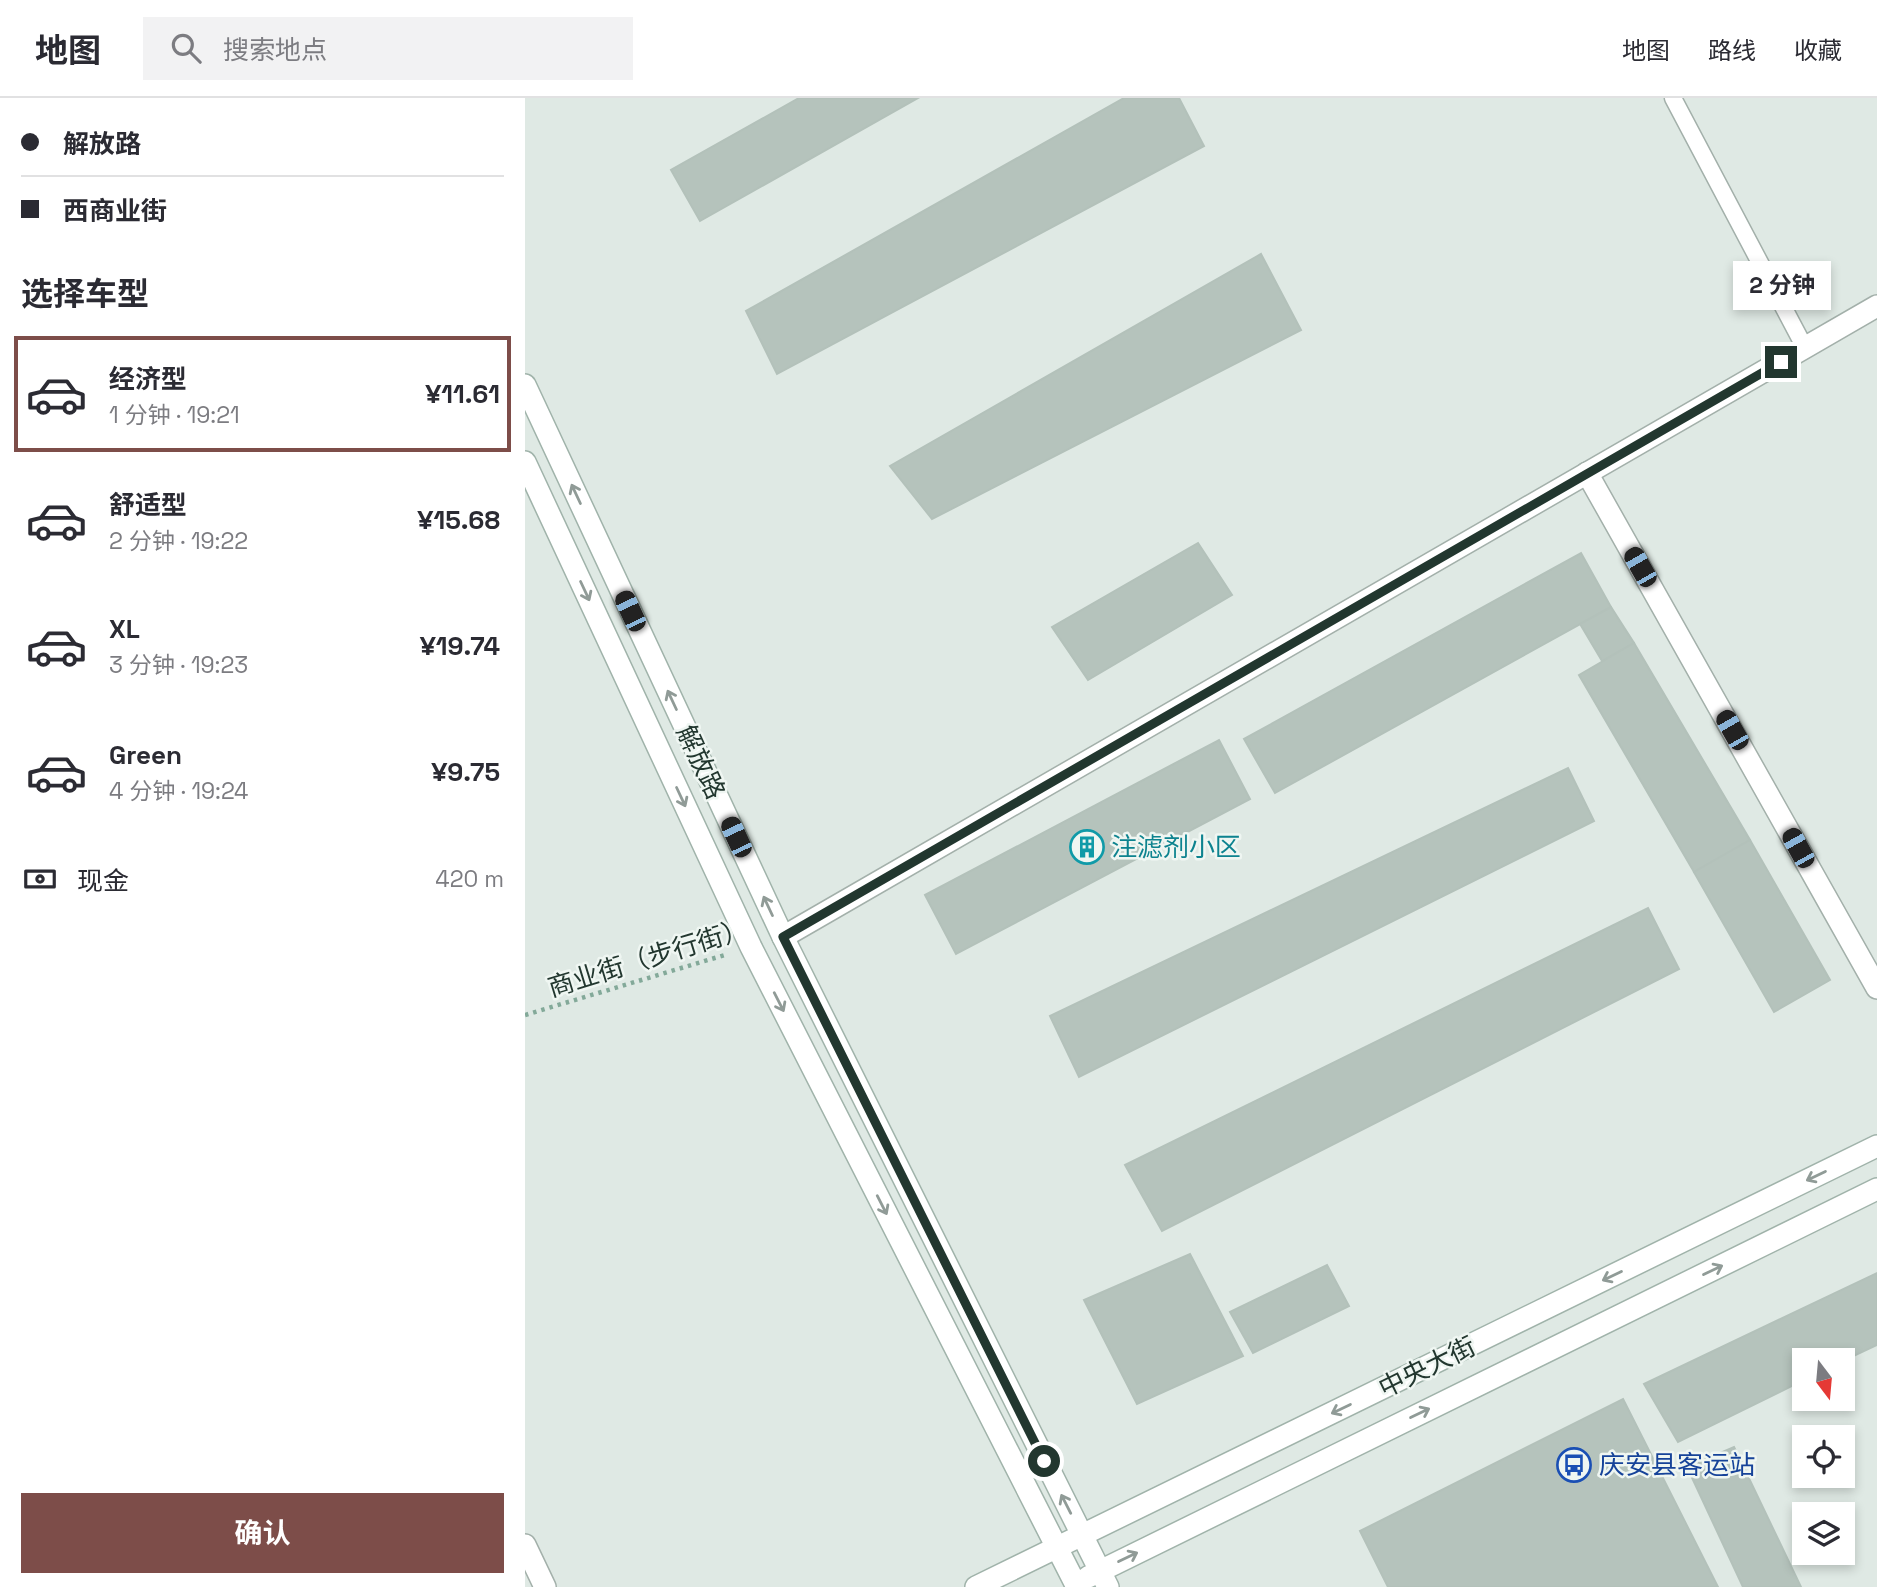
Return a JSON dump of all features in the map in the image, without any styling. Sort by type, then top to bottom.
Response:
[{"type":"street","points":[[783,937],[1877,306]]},
{"type":"street","name":"解放路","points":[[525,385],[783,937],[1103,1579]]},
{"type":"street","points":[[525,462],[751,947],[1056,1547],[1073,1586]]},
{"type":"street","points":[[1587,473],[1877,988]]},
{"type":"street","name":"中央大街","points":[[976,1587],[1877,1146]]},
{"type":"street","name":"中央大街","points":[[1073,1586],[1103,1579],[1877,1189]]},
{"type":"street","points":[[525,1545],[545,1587]]},
{"type":"lane","points":[[1673,98],[1805,348]]},
{"type":"path","name":"商业街（步行街）","points":[[525,1015],[751,947]]},
{"type":"building","points":[[799,98],[918,98],[700,221],[671,170]]},
{"type":"building","points":[[1124,98],[1179,98],[1204,146],[777,374],[746,311]]},
{"type":"building","points":[[1261,254],[1301,330],[932,519],[890,466]]},
{"type":"building","points":[[1198,543],[1232,595],[1088,680],[1052,627]]},
{"type":"building","points":[[1581,553],[1611,607],[1275,793],[1244,739]]},
{"type":"building","points":[[1611,607],[1634,643],[1602,661],[1580,624]]},
{"type":"building","points":[[1634,643],[1750,840],[1694,872],[1579,675]]},
{"type":"building","name":"注滤剂小区","points":[[1219,740],[1250,799],[956,954],[925,895]]},
{"type":"building","points":[[1568,768],[1594,821],[1079,1077],[1050,1016]]},
{"type":"building","points":[[1750,840],[1830,980],[1774,1012],[1694,872]]},
{"type":"building","points":[[1648,908],[1679,969],[1162,1231],[1125,1165]]},
{"type":"building","points":[[1190,1254],[1243,1356],[1137,1404],[1084,1300]]},
{"type":"building","points":[[1327,1265],[1349,1306],[1253,1353],[1230,1312]]},
{"type":"building","points":[[1877,1273],[1877,1345],[1855,1355],[1855,1348],[1792,1348],[1792,1386],[1678,1442],[1644,1384]]},
{"type":"building","name":"庆安县客运站","points":[[1623,1399],[1718,1587],[1388,1587],[1360,1531]]},
{"type":"building","points":[[1734,1447],[1801,1587],[1743,1587],[1687,1467]]},
{"type":"place","name":"注滤剂小区","points":[[1087,847]]},
{"type":"place","name":"庆安县客运站","points":[[1574,1465]]},
{"type":"route","points":[[1044,1461],[783,937],[1781,362]]}]
